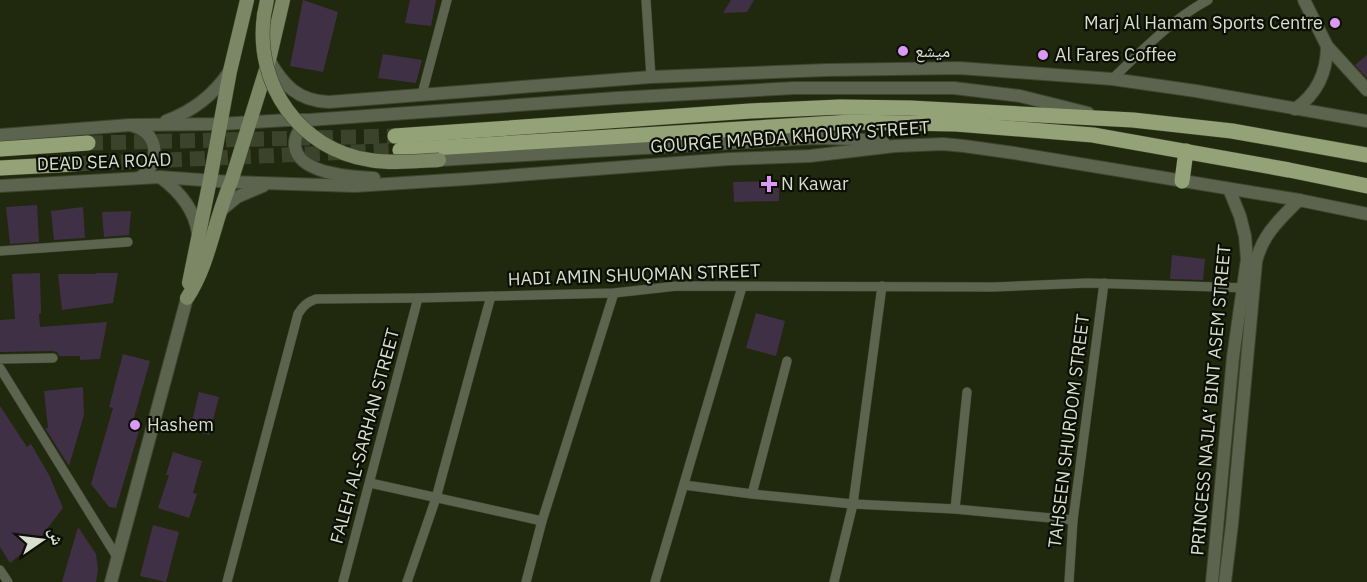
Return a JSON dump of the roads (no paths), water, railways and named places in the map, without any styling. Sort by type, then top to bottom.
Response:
[{"type":"main road","points":[[186,298],[230,71],[247,0]]},
{"type":"main road","points":[[267,0],[262,31],[264,59],[276,93],[291,116],[326,146],[341,153],[370,160],[404,162],[440,160]]},
{"type":"main road","points":[[186,298],[201,273],[231,182],[269,60],[283,0]]},
{"type":"main road","points":[[1367,155],[1232,132],[1113,119],[967,110],[840,107],[644,118],[398,143],[852,122],[956,124],[1094,135],[1367,186]]},
{"type":"main road","points":[[0,149],[88,143]]},
{"type":"main road","points":[[1182,181],[1186,151]]},
{"type":"main road","name":"DEAD SEA ROAD","points":[[0,168],[75,164]]},
{"type":"street","points":[[422,94],[447,0]]},
{"type":"street","points":[[646,0],[651,77]]},
{"type":"street","points":[[1112,79],[1160,34],[1208,0]]},
{"type":"street","points":[[1304,0],[1328,46],[1367,90]]},
{"type":"street","points":[[1295,109],[1319,84],[1326,66],[1328,46]]},
{"type":"street","points":[[269,60],[287,86],[317,102],[651,77],[828,70],[959,68],[1112,79],[1206,92],[1367,121]]},
{"type":"street","points":[[714,92],[735,84],[828,70]]},
{"type":"street","points":[[151,125],[167,121],[196,107],[209,96],[230,71]]},
{"type":"street","points":[[0,135],[130,126],[309,120],[794,87],[954,88],[1020,96],[1113,119]]},
{"type":"street","points":[[309,120],[296,137],[295,145],[302,160],[318,169],[367,178],[422,177],[466,180]]},
{"type":"street","points":[[130,126],[143,131],[154,146],[152,165],[139,178]]},
{"type":"street","points":[[440,160],[815,138],[855,139],[895,146]]},
{"type":"street","name":"GOURGE MABDA KHOURY STREET","points":[[210,180],[355,186],[466,180],[729,159],[810,156],[925,144],[964,146],[1014,153],[1299,200],[1367,214]]},
{"type":"street","points":[[160,177],[179,193],[186,203],[197,225],[198,237]]},
{"type":"street","name":"DEAD SEA ROAD","points":[[0,186],[160,177],[210,180]]},
{"type":"street","points":[[220,211],[228,203],[247,192],[274,183]]},
{"type":"street","name":"PRINCESS NAJLA‘ BINT ASEM STREET","points":[[1225,582],[1233,514],[1248,288],[1246,249],[1240,216],[1229,189]]},
{"type":"street","name":"PRINCESS NAJLA‘ BINT ASEM STREET","points":[[1212,582],[1233,357],[1248,288],[1264,239],[1299,200]]},
{"type":"street","points":[[0,251],[128,242]]},
{"type":"street","name":"HADI AMIN SHUQMAN STREET","points":[[227,582],[298,314],[308,302],[323,298],[614,293],[677,286],[994,287],[1104,284],[1248,288]]},
{"type":"street","name":"TAHSEEN SHURDOM STREET","points":[[1069,582],[1073,520],[1104,284]]},
{"type":"street","points":[[655,582],[742,286]]},
{"type":"street","points":[[834,582],[853,504],[882,286]]},
{"type":"street","points":[[526,582],[542,521],[614,293]]},
{"type":"street","points":[[407,582],[436,498],[491,296]]},
{"type":"street","points":[[111,582],[186,298]]},
{"type":"street","name":"FALEH AL-SARHAN STREET","points":[[343,582],[418,298]]},
{"type":"street","points":[[0,359],[53,358]]},
{"type":"street","points":[[752,494],[787,361]]},
{"type":"street","points":[[0,368],[117,556]]},
{"type":"street","points":[[955,509],[967,392]]},
{"type":"street","points":[[370,483],[542,521]]},
{"type":"street","points":[[684,485],[853,504],[955,509],[1073,520]]},
{"type":"street","points":[[0,570],[8,582]]},
{"type":"tunnel","points":[[88,143],[395,136]]},
{"type":"tunnel","points":[[75,164],[400,150]]},
{"type":"place","name":"Marj Al Hamam Sports Centre","points":[[1335,23]]},
{"type":"place","name":"ميشع","points":[[903,51]]},
{"type":"place","name":"Al Fares Coffee","points":[[1043,55]]},
{"type":"place","name":"N Kawar","points":[[769,184]]},
{"type":"place","name":"Hashem","points":[[135,425]]}]
